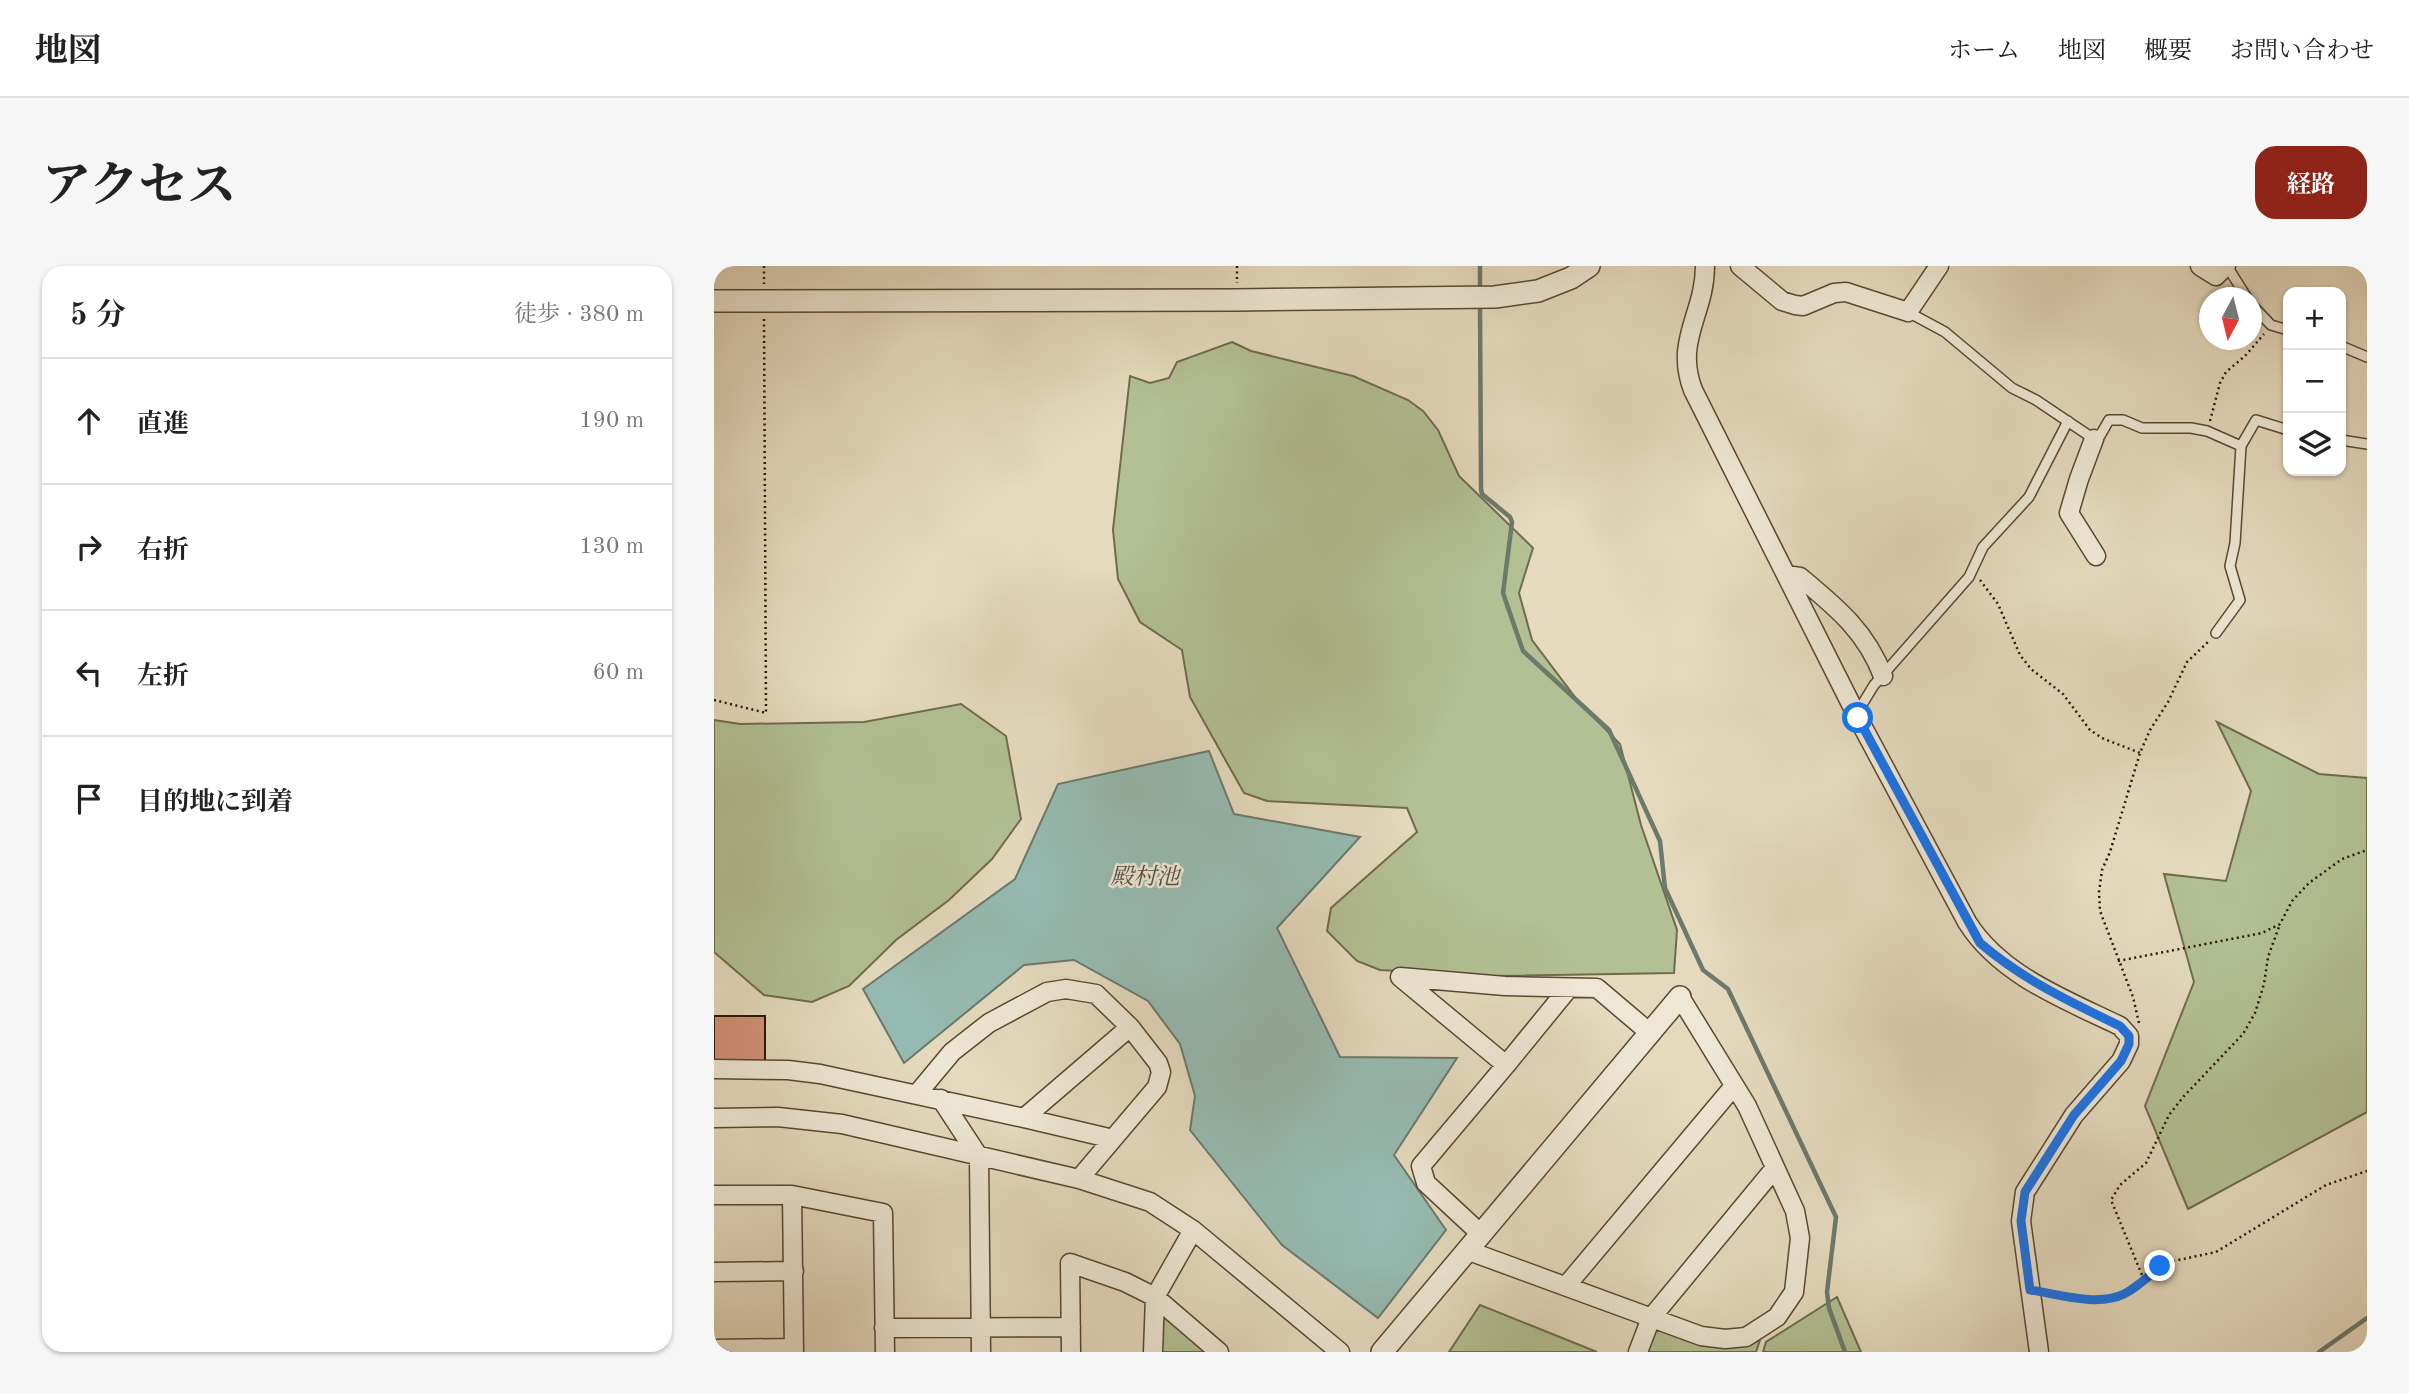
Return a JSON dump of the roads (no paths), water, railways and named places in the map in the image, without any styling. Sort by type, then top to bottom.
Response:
[{"type":"street","points":[[714,301],[1495,297],[1538,291],[1571,278],[1589,266]]},
{"type":"street","points":[[1705,266],[1702,298],[1687,345],[1686,367],[1689,378],[1854,711],[1980,943],[2041,987],[2120,1026],[2129,1036],[2129,1044],[2121,1061],[2074,1115],[2025,1192],[2021,1221],[2039,1352]]},
{"type":"street","points":[[1740,266],[1782,300],[1795,305],[1803,306],[1834,293],[1846,292],[1908,312],[1939,266]]},
{"type":"street","points":[[2200,266],[2216,276],[2226,266]]},
{"type":"street","points":[[2094,439],[2069,513],[2096,556]]},
{"type":"street","points":[[1787,577],[1800,577],[1844,614],[1867,641],[1883,676]]},
{"type":"street","points":[[1506,1065],[1400,977],[1505,986],[1597,988],[1650,1033]]},
{"type":"street","points":[[917,1094],[952,1052],[989,1023],[1047,992],[1066,989],[1096,994],[1130,1027],[1158,1063],[1161,1072],[1157,1087],[1079,1178]]},
{"type":"street","points":[[1382,1352],[1475,1243],[1680,997],[1747,1106],[1795,1210],[1800,1238],[1794,1292],[1777,1317],[1746,1337],[1725,1339],[1701,1336],[1566,1286],[1475,1243],[1426,1183],[1421,1166],[1568,989]]},
{"type":"street","points":[[1024,1118],[1130,1027]]},
{"type":"street","points":[[714,1069],[788,1070],[851,1079],[1113,1139]]},
{"type":"street","points":[[1566,1286],[1734,1086]]},
{"type":"street","points":[[941,1099],[979,1157],[981,1352]]},
{"type":"street","points":[[714,1118],[807,1119],[842,1124],[1079,1178],[1150,1202],[1194,1230],[1340,1352]]},
{"type":"street","points":[[1639,1352],[1651,1318],[1775,1168]]},
{"type":"street","points":[[714,1195],[792,1195],[883,1213],[884,1352]]},
{"type":"street","points":[[714,1349],[794,1350],[792,1195]]},
{"type":"street","points":[[1153,1352],[1155,1297],[1194,1230]]},
{"type":"street","points":[[1071,1352],[1070,1263],[1125,1282],[1155,1297],[1219,1352]]},
{"type":"street","points":[[714,1272],[794,1271]]},
{"type":"street","points":[[884,1328],[1071,1327]]},
{"type":"lane","points":[[2226,266],[2240,287]]},
{"type":"lane","points":[[1908,312],[1945,332],[2012,388],[2036,400],[2097,441],[2109,420],[2115,419],[2142,428],[2191,428],[2207,431],[2241,446]]},
{"type":"lane","points":[[2262,316],[2271,325],[2283,329]]},
{"type":"lane","points":[[2346,348],[2367,357]]},
{"type":"lane","points":[[2216,633],[2240,600],[2230,566],[2235,543],[2241,446],[2256,420],[2283,428]]},
{"type":"lane","points":[[1854,711],[1860,708],[1874,685],[1969,577],[1983,547],[2029,497],[2068,421]]},
{"type":"lane","points":[[2346,441],[2367,445]]},
{"type":"water","name":"殿村池","points":[[1209,751],[1234,814],[1360,837],[1277,928],[1340,1057],[1457,1058],[1394,1155],[1446,1230],[1378,1318],[1282,1245],[1190,1130],[1195,1096],[1180,1044],[1148,1001],[1074,960],[1024,965],[904,1063],[863,989],[1015,879],[1058,784]]},
{"type":"waterway","points":[[1480,266],[1480,291]]},
{"type":"waterway","points":[[1480,303],[1481,489],[1482,494],[1510,517],[1512,522],[1503,593],[1523,651],[1609,730],[1660,841],[1665,888],[1703,970],[1728,989],[1836,1217],[1827,1292],[1829,1308],[1845,1352]]},
{"type":"waterway","points":[[2319,1352],[2367,1318]]}]
